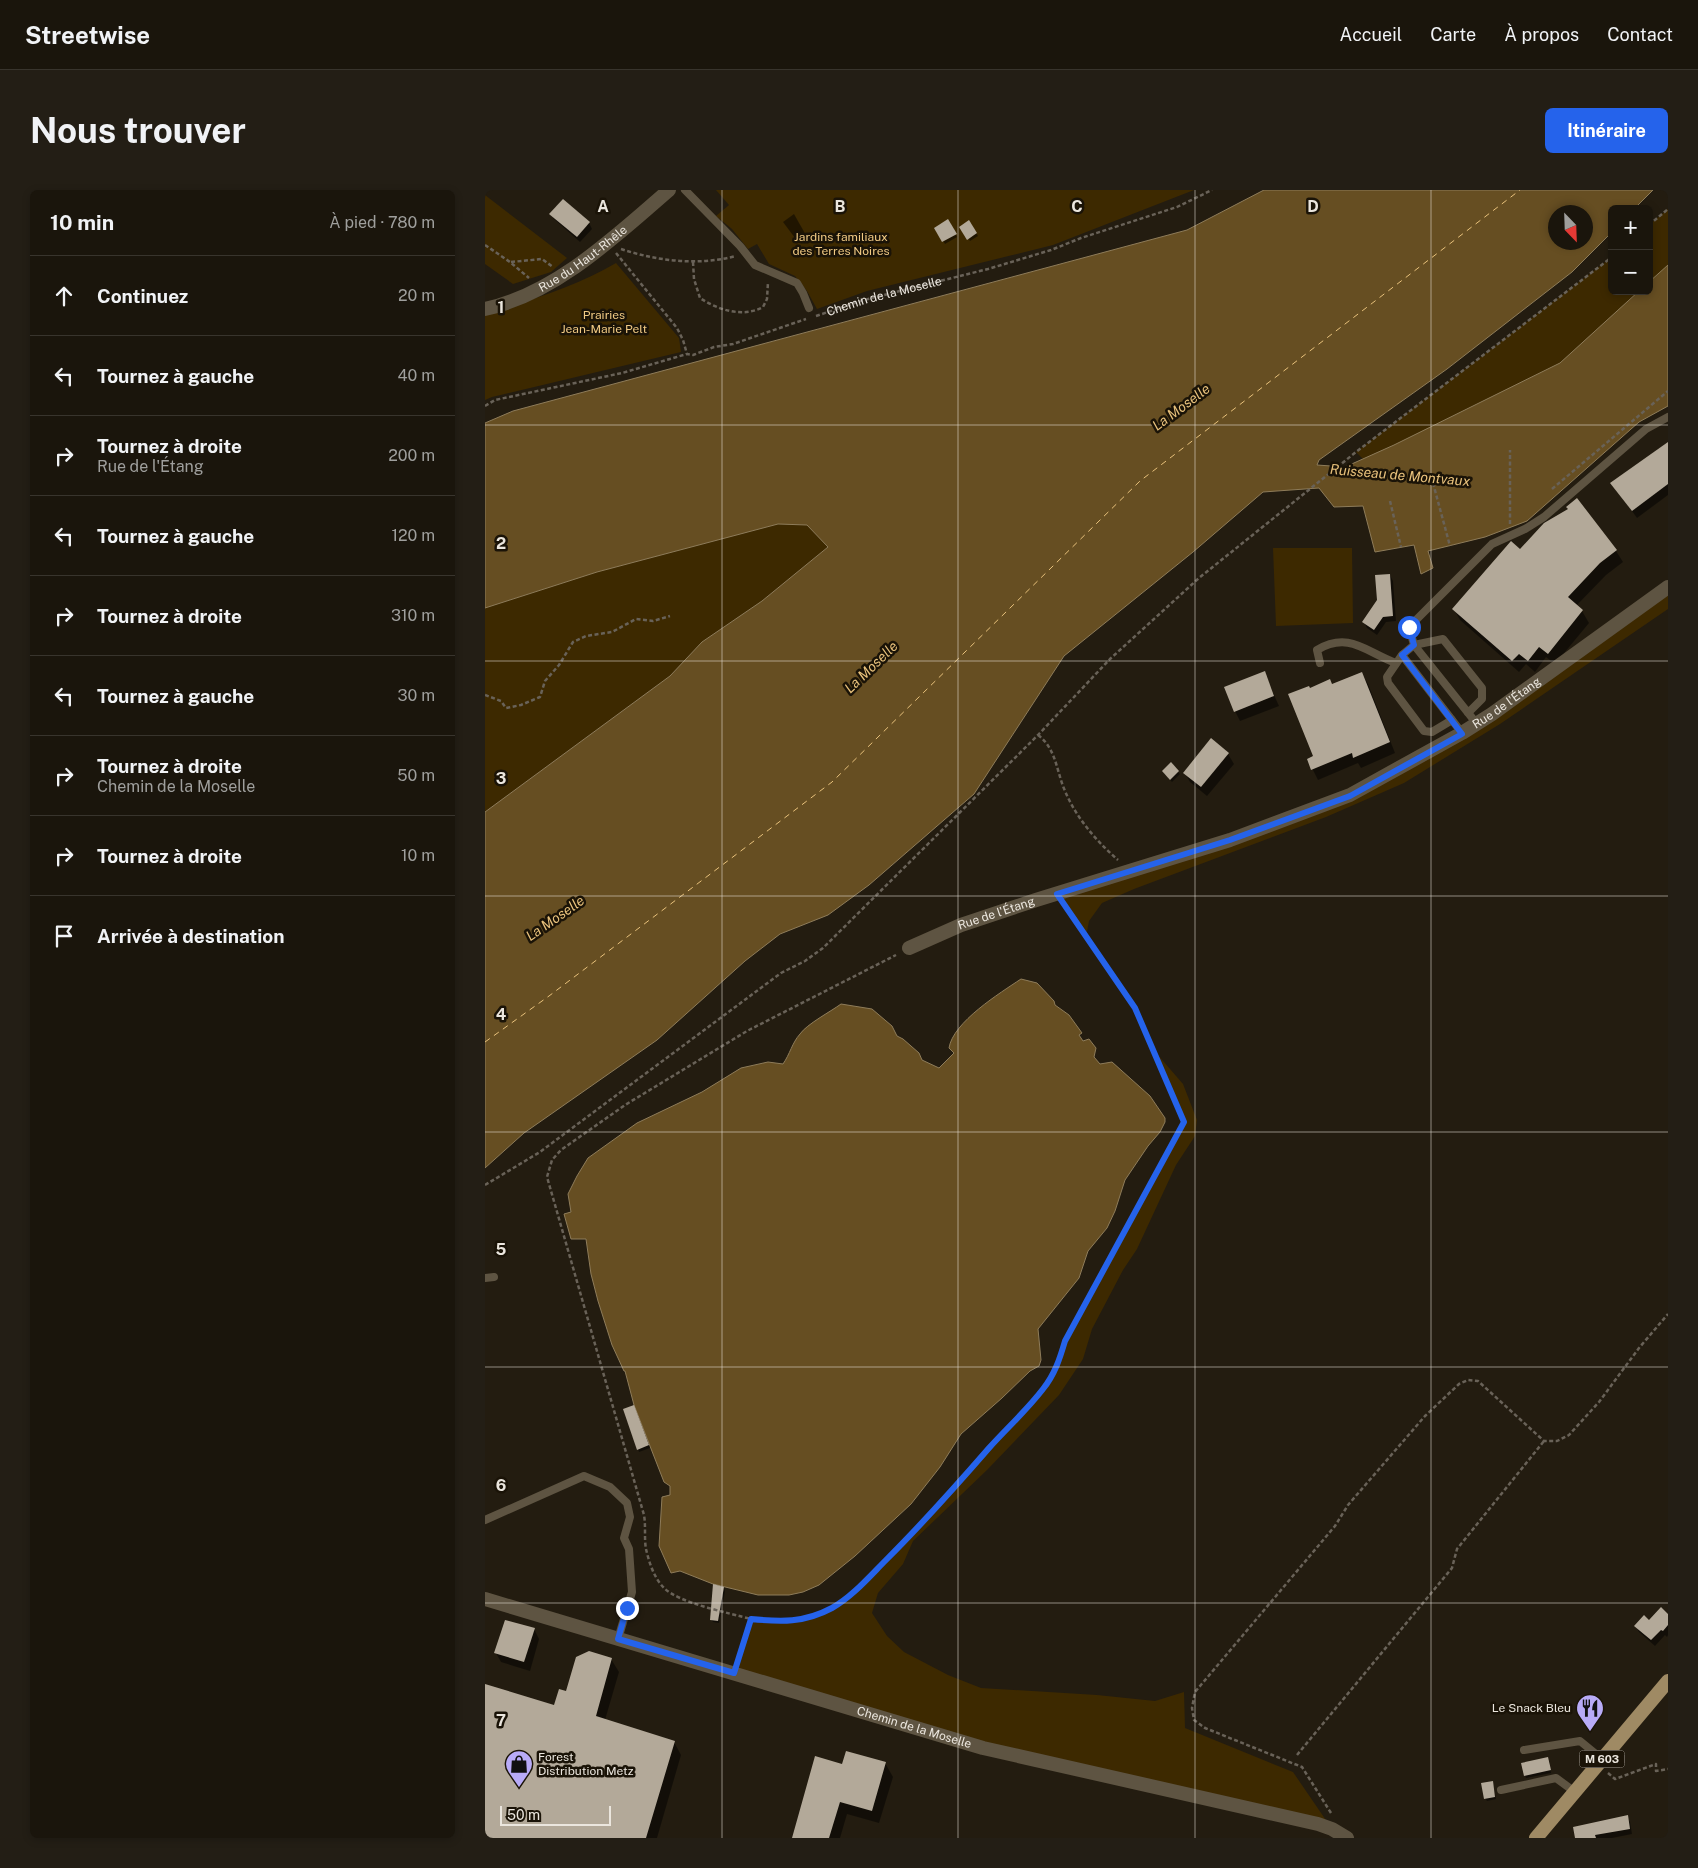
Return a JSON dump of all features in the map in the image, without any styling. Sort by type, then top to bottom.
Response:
[{"type":"main road","name":"M 603","points":[[1536,1838],[1668,1680]]},
{"type":"street","name":"Rue du Haut-Rhêle","points":[[485,309],[537,289],[560,276],[607,244],[669,190]]},
{"type":"street","name":"Rue de l'Étang","points":[[909,948],[961,925],[1230,840],[1350,796],[1462,734],[1668,587]]},
{"type":"street","name":"Chemin de la Moselle","points":[[485,1599],[983,1748],[1318,1824],[1332,1829],[1347,1838]]},
{"type":"lane","points":[[685,190],[755,265],[797,283],[809,308]]},
{"type":"lane","points":[[1477,724],[1414,645],[1409,627],[1492,544],[1525,529],[1544,517],[1646,429],[1668,417]]},
{"type":"lane","points":[[1452,720],[1432,732],[1424,731],[1388,683],[1387,677],[1395,663],[1414,645],[1443,639],[1482,688],[1482,699],[1468,713]]},
{"type":"lane","points":[[1320,663],[1317,650],[1329,643],[1351,642],[1395,663]]},
{"type":"lane","points":[[1402,655],[1462,734]]},
{"type":"lane","points":[[485,1278],[494,1277]]},
{"type":"lane","points":[[485,1520],[584,1476],[610,1486],[627,1503],[629,1517],[624,1538],[629,1549],[632,1592],[618,1639]]},
{"type":"lane","points":[[1523,1750],[1580,1741],[1600,1762]]},
{"type":"lane","points":[[1501,1790],[1556,1778],[1575,1792]]},
{"type":"path","name":"Chemin de la Moselle","points":[[485,406],[495,400],[622,373],[687,354],[733,344],[864,300],[988,269],[1177,207],[1211,190]]},
{"type":"path","points":[[1653,222],[1668,209]]},
{"type":"path","points":[[607,244],[654,258],[693,262],[722,260],[745,253]]},
{"type":"path","points":[[607,244],[677,328],[687,354]]},
{"type":"path","points":[[485,245],[510,262],[533,282],[537,289]]},
{"type":"path","points":[[510,262],[542,259],[551,265],[560,276]]},
{"type":"path","points":[[485,1185],[540,1152],[781,974],[805,961],[823,948],[1038,735],[1110,659],[1199,578],[1356,452],[1608,259]]},
{"type":"path","points":[[693,262],[695,285],[700,298],[725,310],[739,313],[763,308],[767,298],[770,271]]},
{"type":"path","points":[[1552,489],[1667,394]]},
{"type":"path","points":[[1510,450],[1510,528]]},
{"type":"path","points":[[1433,482],[1450,546]]},
{"type":"path","points":[[1390,501],[1401,548]]},
{"type":"path","points":[[485,695],[501,701],[506,708],[521,705],[540,697],[545,681],[559,665],[573,642],[586,636],[612,632],[636,620],[653,622],[670,616]]},
{"type":"path","points":[[1038,735],[1046,741],[1057,764],[1063,786],[1081,823],[1130,871]]},
{"type":"path","points":[[909,948],[747,1031],[625,1105],[561,1150],[552,1160],[547,1176],[644,1515],[646,1548],[656,1578],[664,1589],[694,1603],[751,1619],[784,1622],[807,1618],[834,1607],[871,1576],[959,1483],[1044,1388],[1058,1365],[1065,1341],[1184,1122],[1135,1008],[1057,894]]},
{"type":"path","points":[[1332,1829],[1333,1817],[1302,1767],[1205,1728],[1193,1720],[1191,1708],[1195,1692],[1335,1526],[1348,1505],[1425,1416],[1459,1384],[1468,1380],[1478,1381],[1544,1441],[1557,1441],[1569,1435],[1599,1402],[1639,1348],[1668,1314]]},
{"type":"path","points":[[1297,1755],[1452,1568],[1457,1548],[1544,1441]]},
{"type":"path","points":[[734,1673],[751,1619]]},
{"type":"path","points":[[1600,1762],[1615,1778],[1656,1764],[1656,1771],[1668,1769]]},
{"type":"green space","name":"Jardins familiaux des Terres Noires","points":[[716,190],[1194,190],[1053,245],[867,291],[817,309],[807,291],[795,276],[769,264],[757,244],[748,249],[732,229],[716,216],[729,205]]},
{"type":"green space","points":[[485,195],[567,258],[551,272],[513,284],[485,264]]},
{"type":"green space","points":[[1668,209],[1668,303],[1611,366],[1366,462],[1356,452],[1608,260],[1608,295],[1653,295],[1653,222]]},
{"type":"green space","name":"Prairies Jean-Marie Pelt","points":[[616,263],[679,338],[681,352],[485,400],[485,315],[569,286]]},
{"type":"green space","points":[[778,524],[807,525],[828,547],[762,601],[702,642],[670,676],[485,812],[485,608],[597,572]]},
{"type":"green space","points":[[1273,548],[1352,548],[1353,623],[1276,626]]},
{"type":"green space","points":[[1668,587],[1668,609],[1500,724],[1404,783],[1326,817],[1134,889],[1102,903],[1089,921],[1086,937],[1057,894],[1350,795],[1462,733]]},
{"type":"green space","points":[[1151,1047],[1183,1084],[1197,1120],[1195,1136],[1176,1165],[1137,1249],[1123,1270],[1092,1329],[1083,1359],[1059,1395],[987,1470],[913,1541],[903,1564],[878,1593],[872,1613],[887,1636],[904,1652],[948,1675],[981,1688],[1097,1695],[1155,1701],[1184,1692],[1185,1728],[1293,1772],[1332,1829],[983,1748],[734,1673],[751,1619],[782,1621],[802,1619],[822,1613],[847,1598],[926,1519],[1030,1404],[1051,1378],[1065,1341],[1184,1123]]},
{"type":"water","points":[[1264,190],[1653,190],[1638,205],[1608,205],[1608,236],[1572,272],[1447,369],[1319,460],[1317,465],[1345,467],[1394,445],[1560,363],[1635,295],[1653,295],[1653,278],[1668,265],[1668,406],[1639,422],[1527,521],[1485,537],[1428,551],[1433,568],[1421,574],[1414,545],[1375,552],[1363,506],[1334,507],[1319,488],[1263,492],[1193,552],[1064,656],[974,794],[869,885],[828,915],[780,934],[745,961],[657,1040],[524,1133],[485,1168],[485,812],[670,676],[702,642],[762,601],[828,547],[807,525],[778,524],[597,572],[485,608],[485,423],[513,411],[1187,230]]},
{"type":"water","points":[[1021,979],[1037,983],[1054,1001],[1055,1005],[1069,1015],[1082,1033],[1079,1035],[1083,1041],[1089,1039],[1096,1048],[1094,1057],[1100,1064],[1112,1062],[1150,1096],[1165,1118],[1160,1132],[1125,1180],[1115,1211],[1107,1228],[1088,1251],[1079,1278],[1038,1329],[1041,1360],[1039,1366],[1030,1371],[961,1434],[940,1467],[911,1504],[855,1556],[819,1585],[803,1592],[789,1595],[758,1595],[713,1584],[680,1571],[671,1573],[659,1546],[662,1497],[670,1495],[670,1486],[664,1482],[634,1405],[625,1371],[612,1345],[591,1274],[586,1239],[571,1239],[564,1214],[571,1212],[568,1194],[577,1176],[588,1158],[637,1123],[702,1092],[741,1068],[768,1062],[783,1064],[803,1030],[841,1004],[872,1009],[892,1026],[897,1036],[919,1053],[922,1060],[939,1068],[954,1053],[949,1048],[952,1038],[968,1018]]},
{"type":"building","points":[[563,199],[590,222],[577,237],[549,214]]},
{"type":"building","points":[[948,219],[957,234],[942,242],[934,228]]},
{"type":"building","points":[[969,220],[977,233],[967,240],[959,227]]},
{"type":"building","points":[[1668,442],[1668,484],[1632,511],[1610,483]]},
{"type":"building","points":[[1577,498],[1617,550],[1600,563],[1568,597],[1583,610],[1548,654],[1539,647],[1528,661],[1519,654],[1512,661],[1452,609],[1511,541],[1520,549],[1544,523],[1568,509],[1566,507]]},
{"type":"building","points":[[1390,574],[1393,616],[1383,617],[1374,630],[1362,622],[1377,600],[1375,575]]},
{"type":"building","points":[[1265,671],[1274,696],[1234,712],[1224,687]]},
{"type":"building","points":[[1362,672],[1390,742],[1353,758],[1352,753],[1311,770],[1307,759],[1313,756],[1288,694],[1309,686],[1310,688],[1330,679],[1332,684]]},
{"type":"building","points":[[1211,738],[1229,753],[1201,787],[1183,773]]},
{"type":"building","points":[[1171,762],[1179,771],[1170,780],[1162,771]]},
{"type":"building","points":[[634,1405],[649,1445],[637,1450],[623,1409]]},
{"type":"building","points":[[713,1584],[724,1587],[718,1621],[710,1620]]},
{"type":"building","points":[[1661,1607],[1668,1614],[1668,1625],[1651,1640],[1634,1626],[1644,1615],[1649,1620]]},
{"type":"building","points":[[505,1620],[535,1628],[524,1662],[494,1653]]},
{"type":"building","points":[[589,1651],[612,1658],[596,1716],[675,1741],[646,1838],[485,1838],[485,1684],[554,1705],[559,1689],[566,1691],[576,1657]]},
{"type":"building","points":[[846,1751],[886,1762],[872,1811],[840,1802],[829,1838],[792,1838],[815,1756],[842,1764]]},
{"type":"building","points":[[1548,1757],[1551,1770],[1524,1776],[1521,1763]]},
{"type":"building","points":[[1493,1781],[1495,1797],[1484,1799],[1481,1783]]},
{"type":"building","points":[[1628,1815],[1630,1829],[1595,1835],[1596,1838],[1575,1838],[1573,1827]]},
{"type":"ferry route","points":[[485,1042],[549,996],[832,782],[1140,481],[1520,190]]},
{"type":"place","name":"Le Snack Bleu","points":[[1590,1732]]},
{"type":"place","name":"Forest Distribution Metz","points":[[519,1788]]},
{"type":"route","points":[[627,1608],[618,1639],[734,1673],[751,1619],[784,1622],[807,1618],[834,1607],[871,1576],[893,1554],[1044,1388],[1058,1365],[1065,1341],[1184,1122],[1135,1008],[1057,894],[1230,840],[1350,796],[1462,734],[1402,655],[1414,645],[1409,627]]},
{"type":"water label","name":"La Moselle","points":[[1181,407]]},
{"type":"water label","name":"Ruisseau de Montvaux","points":[[1400,475]]},
{"type":"water label","name":"La Moselle","points":[[871,667]]},
{"type":"water label","name":"La Moselle","points":[[555,918]]}]
